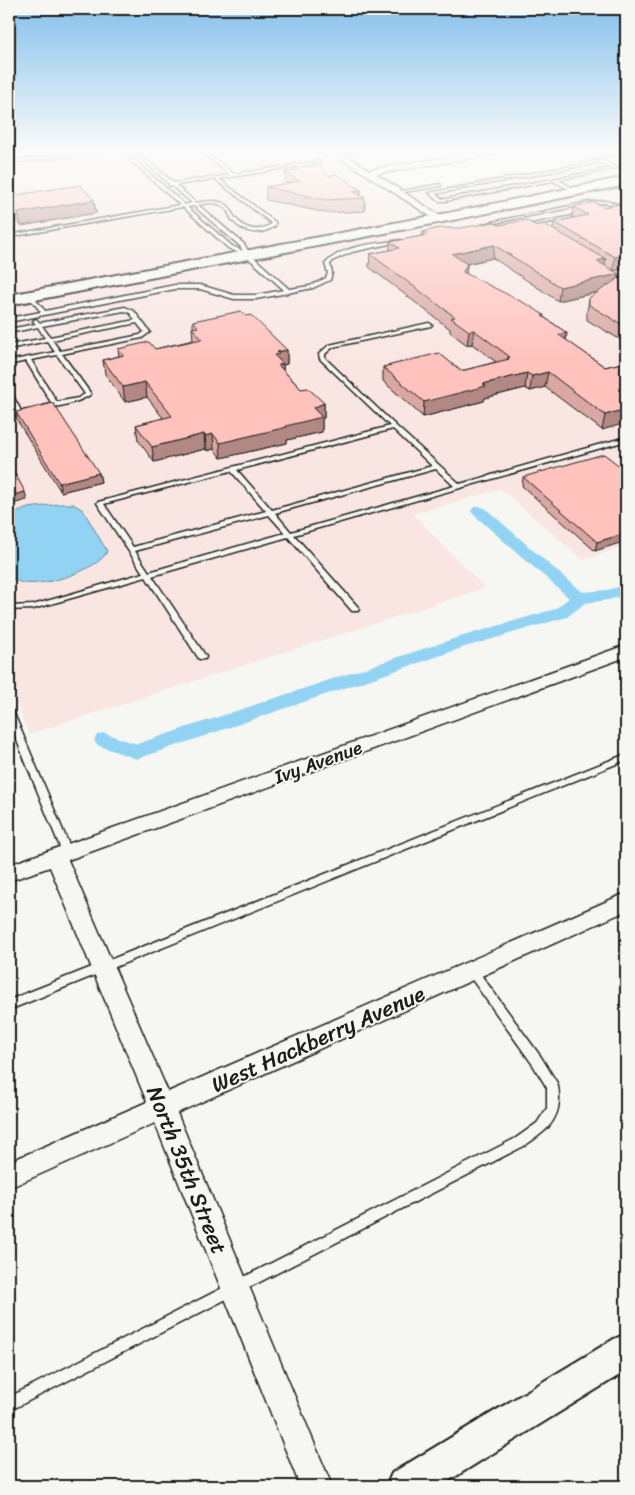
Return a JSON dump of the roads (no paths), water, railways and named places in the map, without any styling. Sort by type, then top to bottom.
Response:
[{"type":"main road","points":[[9,300],[430,221]]},
{"type":"street","name":"Ivy Avenue","points":[[9,872],[626,651]]},
{"type":"street","name":"North 35th Street","points":[[62,854],[103,968],[316,1486]]},
{"type":"street","name":"West Hackberry Avenue","points":[[9,1175],[626,902]]},
{"type":"street","points":[[405,1486],[626,1351]]},
{"type":"lane","points":[[9,236],[95,221]]},
{"type":"lane","points":[[201,221],[230,247],[248,256],[288,291]]},
{"type":"lane","points":[[214,221],[242,245],[248,256]]},
{"type":"lane","points":[[234,221],[248,230],[268,229],[273,225],[270,221]]},
{"type":"lane","points":[[480,225],[502,221]]},
{"type":"lane","points":[[522,221],[538,230]]},
{"type":"lane","points":[[530,225],[552,221]]},
{"type":"lane","points":[[9,320],[181,286],[200,287],[224,295],[244,298],[311,287],[328,279],[330,273],[327,264],[334,256],[343,252],[404,240]]},
{"type":"lane","points":[[31,296],[44,313]]},
{"type":"lane","points":[[9,331],[125,309],[129,310],[147,332],[147,334],[9,363]]},
{"type":"lane","points":[[9,415],[80,399],[88,394],[32,315]]},
{"type":"lane","points":[[9,347],[138,320]]},
{"type":"lane","points":[[429,325],[331,346],[322,354],[322,358],[394,427],[460,486]]},
{"type":"lane","points":[[27,359],[56,405]]},
{"type":"lane","points":[[9,394],[20,413]]},
{"type":"lane","points":[[202,657],[100,504],[394,427]]},
{"type":"lane","points":[[9,608],[33,607],[626,439]]},
{"type":"lane","points":[[131,550],[437,466]]},
{"type":"lane","points":[[233,469],[355,608]]},
{"type":"lane","points":[[9,711],[62,854]]},
{"type":"lane","points":[[9,1005],[626,757]]},
{"type":"lane","points":[[9,1404],[520,1142],[541,1126],[553,1110],[553,1087],[537,1061],[472,970]]},
{"type":"water","points":[[73,504],[83,510],[107,551],[101,559],[91,566],[60,579],[43,583],[16,581],[9,574],[9,515],[28,508]]},
{"type":"waterway","points":[[479,511],[560,583],[580,598]]},
{"type":"waterway","points":[[580,598],[608,595],[626,590]]},
{"type":"waterway","points":[[104,740],[137,752],[459,643],[561,613],[580,598]]}]
